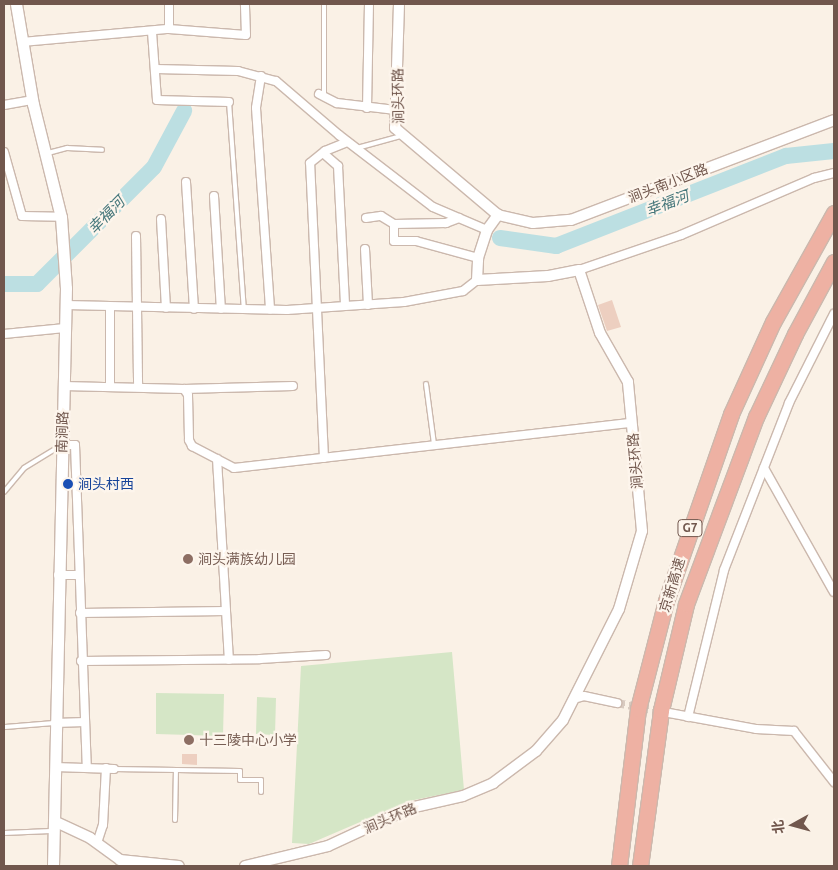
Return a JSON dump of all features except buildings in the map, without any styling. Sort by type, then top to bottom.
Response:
[{"type":"highway","name":"京新高速","points":[[618,866],[638,709],[666,601],[731,414],[773,322],[834,213]]},
{"type":"highway","name":"京新高速","points":[[640,866],[661,710],[686,604],[756,417],[795,334],[834,262]]},
{"type":"main road","name":"南涧路","points":[[16,4],[32,100],[61,217],[66,288],[58,575],[54,866]]},
{"type":"street","points":[[169,4],[169,29]]},
{"type":"street","points":[[22,42],[169,29],[246,35],[245,4]]},
{"type":"street","points":[[367,108],[369,4]]},
{"type":"street","name":"涧头环路","points":[[399,4],[395,128],[399,137],[498,215]]},
{"type":"street","points":[[152,32],[157,100],[229,102]]},
{"type":"street","points":[[156,70],[219,70],[261,76],[276,81],[347,142],[433,207],[487,230]]},
{"type":"street","points":[[261,76],[256,108],[270,310]]},
{"type":"street","points":[[322,95],[367,108],[396,110]]},
{"type":"street","points":[[4,105],[32,100]]},
{"type":"street","name":"涧头南小区路","points":[[498,215],[533,223],[571,220],[834,120]]},
{"type":"street","points":[[324,458],[310,164],[323,153],[347,142]]},
{"type":"street","points":[[4,152],[22,216],[61,217]]},
{"type":"street","points":[[323,153],[338,166],[345,306]]},
{"type":"street","points":[[66,304],[138,308],[270,310],[404,302],[462,292],[477,280],[548,276],[580,270],[681,235],[814,178],[834,173]]},
{"type":"street","points":[[186,182],[194,309]]},
{"type":"street","points":[[214,196],[221,309]]},
{"type":"street","points":[[477,280],[478,258],[487,230],[498,215]]},
{"type":"street","points":[[366,218],[381,216],[394,224],[446,223],[459,218]]},
{"type":"street","points":[[161,219],[166,308]]},
{"type":"street","points":[[394,224],[394,241],[416,241],[478,258]]},
{"type":"street","points":[[136,236],[138,386]]},
{"type":"street","points":[[365,249],[368,305]]},
{"type":"street","name":"涧头环路","points":[[245,866],[328,846],[410,808],[463,796],[493,783],[536,750],[562,720],[574,699],[620,609],[642,532],[628,382],[600,332],[580,270]]},
{"type":"street","points":[[110,307],[110,386]]},
{"type":"street","points":[[688,717],[724,570],[789,403],[834,314]]},
{"type":"street","points":[[4,334],[65,328]]},
{"type":"street","points":[[64,386],[184,388],[293,386]]},
{"type":"street","points":[[184,388],[188,395],[189,440],[196,449],[234,468],[631,423]]},
{"type":"street","points":[[62,445],[75,445],[87,768]]},
{"type":"street","points":[[217,459],[229,660]]},
{"type":"street","points":[[764,468],[834,592]]},
{"type":"street","points":[[58,575],[79,575]]},
{"type":"street","points":[[80,613],[226,611]]},
{"type":"street","points":[[82,661],[229,660],[326,655]]},
{"type":"street","points":[[574,699],[584,696],[617,702]]},
{"type":"street","points":[[668,714],[756,729],[794,731],[834,782]]},
{"type":"street","points":[[55,723],[85,722]]},
{"type":"street","points":[[55,767],[110,768],[103,825],[97,843]]},
{"type":"street","points":[[54,826],[97,843],[120,860],[179,866]]},
{"type":"lane","points":[[322,95],[324,4]]},
{"type":"lane","points":[[229,102],[244,310]]},
{"type":"lane","points":[[355,148],[375,145],[399,137]]},
{"type":"lane","points":[[45,154],[67,148],[102,150]]},
{"type":"lane","points":[[426,384],[434,444]]},
{"type":"lane","points":[[4,492],[24,468],[62,445]]},
{"type":"lane","points":[[4,727],[55,723]]},
{"type":"lane","points":[[110,768],[240,771],[240,780],[261,780],[261,792]]},
{"type":"lane","points":[[175,820],[176,770]]},
{"type":"lane","points":[[4,833],[54,826]]},
{"type":"green space","points":[[452,652],[464,790],[409,801],[309,844],[292,843],[301,666]]},
{"type":"green space","points":[[156,693],[224,694],[223,736],[156,734]]},
{"type":"green space","points":[[257,697],[276,698],[275,735],[256,734]]},
{"type":"waterway","name":"幸福河","points":[[4,284],[37,284],[154,167],[184,111]]},
{"type":"waterway","name":"幸福河","points":[[500,238],[556,246],[786,156],[834,151]]},
{"type":"tunnel","points":[[617,703],[662,712]]},
{"type":"place","name":"涧头村西","points":[[68,484]]},
{"type":"place","name":"涧头满族幼儿园","points":[[188,559]]},
{"type":"place","name":"十三陵中心小学","points":[[189,740]]}]
